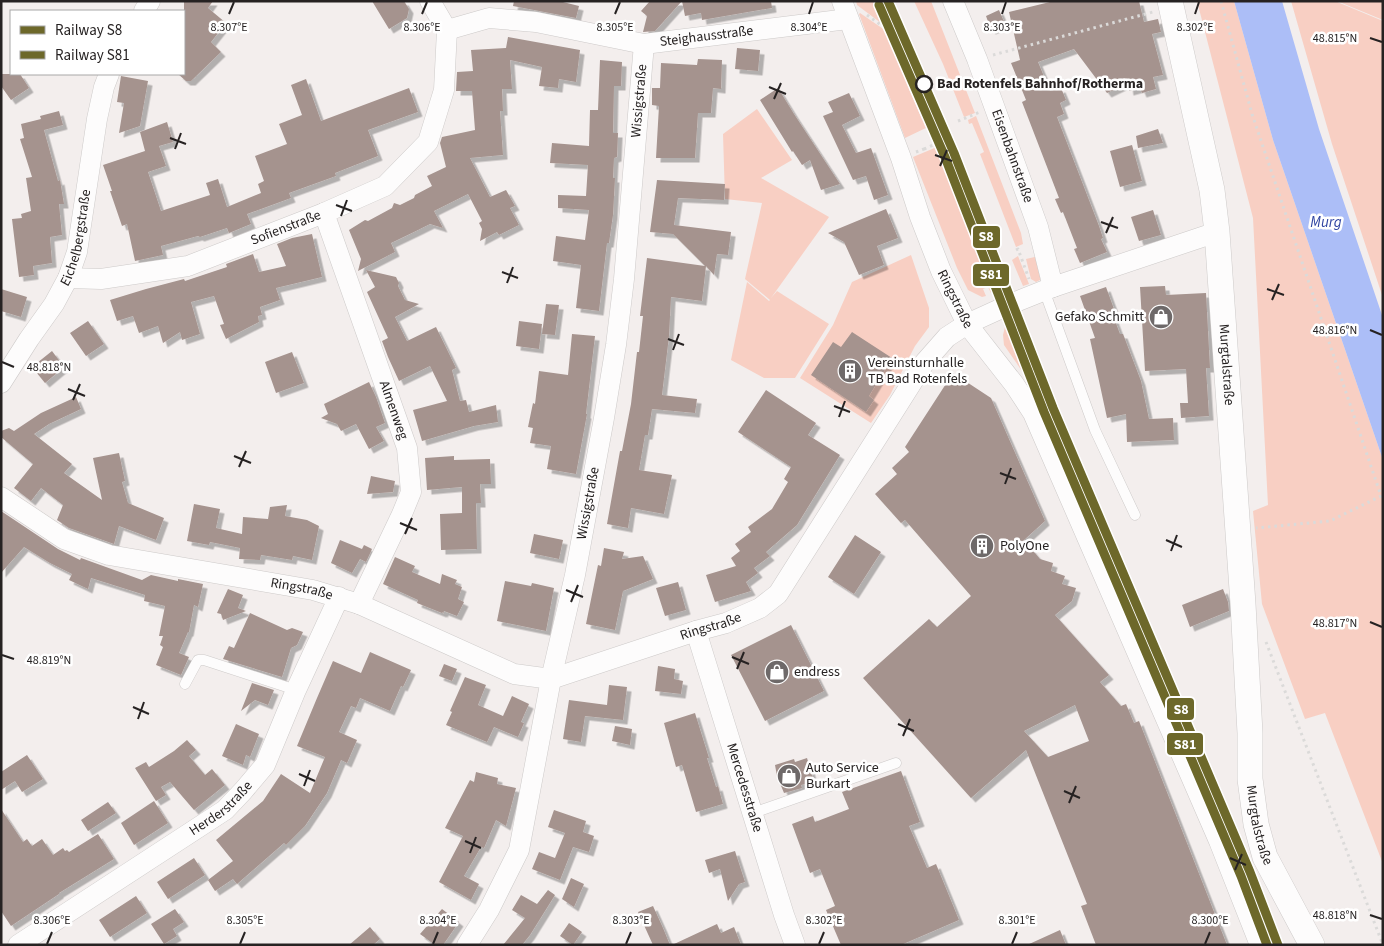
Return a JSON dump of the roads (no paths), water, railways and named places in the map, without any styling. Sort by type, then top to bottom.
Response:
[{"type":"street","points":[[430,1],[447,30]]},
{"type":"street","name":"Eisenbahnstraße","points":[[953,1],[977,59],[1038,227],[1042,286]]},
{"type":"street","name":"Murgtalstraße","points":[[1170,4],[1212,190],[1217,232],[1243,604],[1250,733],[1250,779],[1256,824],[1265,857],[1312,945]]},
{"type":"street","name":"Steighausstraße","points":[[447,30],[489,18],[536,22],[644,44],[845,11]]},
{"type":"street","name":"Ringstraße","points":[[1,497],[64,539],[109,555],[313,590],[339,597],[359,604],[514,674],[551,679],[696,631],[726,623],[760,608],[778,594],[935,349],[947,337],[967,324],[941,271],[901,158],[845,11]]},
{"type":"street","name":"Sofienstraße","points":[[68,278],[101,280],[188,266],[324,213],[385,186],[428,142],[444,90],[447,30]]},
{"type":"street","name":"Wissigstraße","points":[[467,945],[489,910],[519,850],[551,679],[575,575],[616,346],[624,279],[644,44]]},
{"type":"street","name":"Eichelbergstraße","points":[[1,383],[54,304],[68,278],[77,252],[97,119],[109,75]]},
{"type":"street","name":"Almenweg","points":[[324,213],[407,448],[408,457],[411,492],[359,604]]},
{"type":"street","points":[[1217,232],[1042,286],[967,324],[1014,384],[1033,413],[1219,840],[1260,945]]},
{"type":"street","name":"Herderstraße","points":[[18,945],[224,810],[243,791],[265,765],[296,690],[339,597]]},
{"type":"street","name":"Mercedesstraße","points":[[696,631],[795,945]]},
{"type":"lane","points":[[1042,286],[1095,430],[1135,515]]},
{"type":"lane","points":[[185,684],[198,660],[204,660],[296,690]]},
{"type":"lane","points":[[753,813],[896,763]]},
{"type":"water","name":"Murg","points":[[1234,1],[1282,1],[1319,129],[1383,318],[1383,460],[1273,140]]},
{"type":"rail line","name":"S8","points":[[888,1],[954,153],[1053,408],[1250,872],[1278,945]]},
{"type":"rail line","name":"S81","points":[[879,5],[945,157],[1044,412],[1241,876],[1267,945]]},
{"type":"place","name":"Bad Rotenfels Bahnhof/Rotherma","points":[[924,84]]},
{"type":"place","name":"Gefako Schmitt","points":[[1161,317]]},
{"type":"place","name":"Vereinsturnhalle TB Bad Rotenfels","points":[[850,371]]},
{"type":"place","name":"PolyOne","points":[[982,546]]},
{"type":"place","name":"endress","points":[[777,672]]},
{"type":"place","name":"Auto Service Burkart","points":[[789,776]]}]
